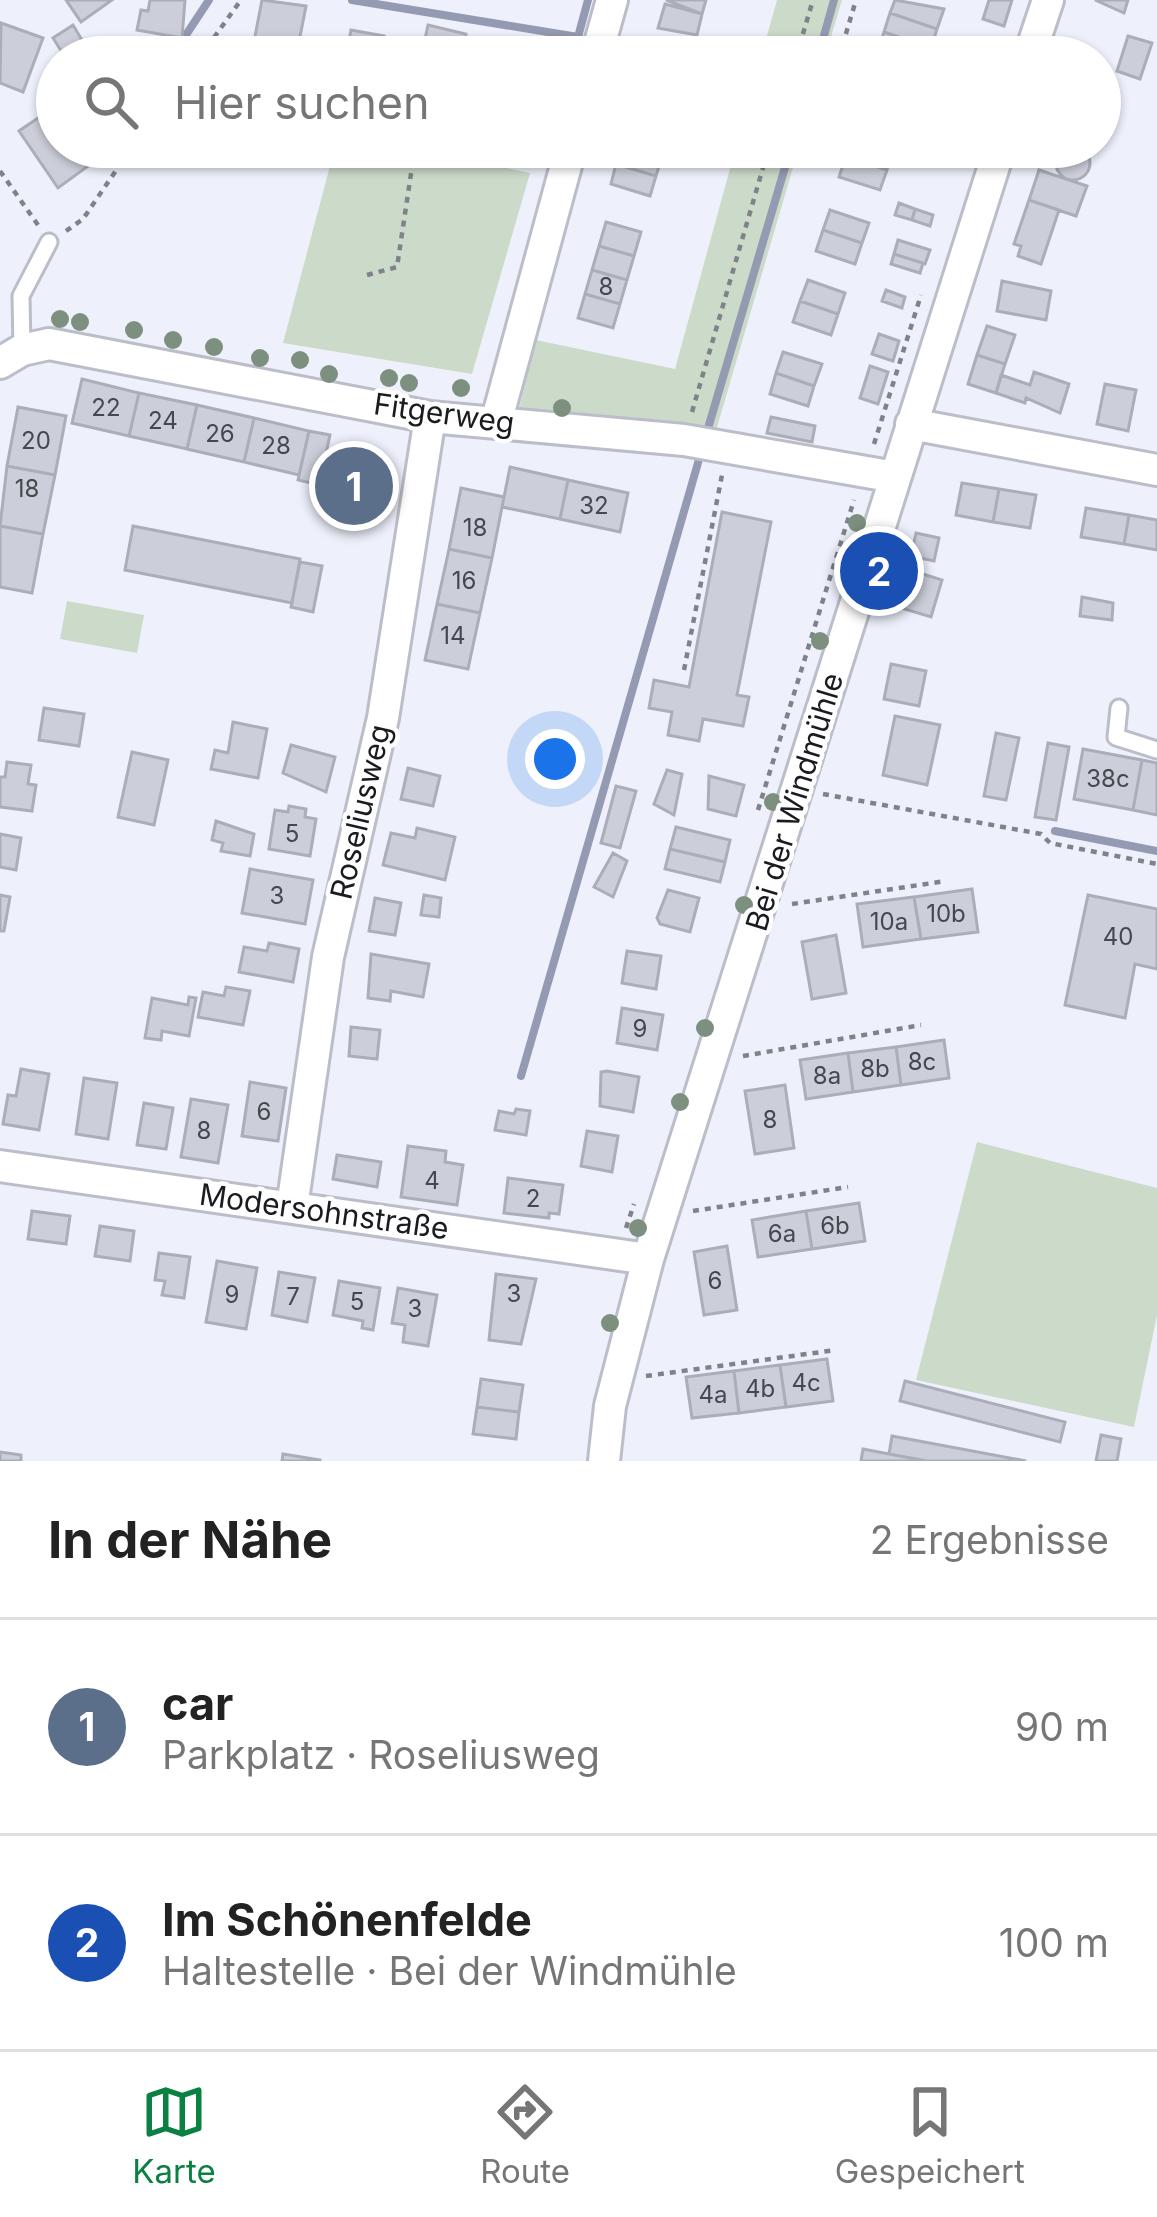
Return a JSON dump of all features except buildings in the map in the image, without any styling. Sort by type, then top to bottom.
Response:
[{"type":"street","points":[[602,36],[612,0]]},
{"type":"street","points":[[1036,36],[1048,0]]},
{"type":"street","points":[[496,423],[565,168]]},
{"type":"street","name":"Bei der Windmühle","points":[[604,1461],[617,1380],[648,1259],[763,908],[993,168]]},
{"type":"street","name":"Fitgerweg","points":[[11,356],[49,344],[430,417],[684,440],[895,477]]},
{"type":"street","name":"Roseliusweg","points":[[292,1207],[328,957],[382,718],[430,417]]},
{"type":"street","points":[[910,424],[1157,470]]},
{"type":"street","name":"Modersohnstraße","points":[[0,1166],[648,1259]]},
{"type":"lane","points":[[11,356],[21,296],[49,242]]},
{"type":"lane","points":[[1119,708],[1116,737],[1157,749]]},
{"type":"path","points":[[215,36],[241,0]]},
{"type":"path","points":[[802,36],[812,0]]},
{"type":"path","points":[[845,36],[856,0]]},
{"type":"path","points":[[0,171],[49,242],[83,219],[118,168]]},
{"type":"path","points":[[367,275],[397,267],[413,168]]},
{"type":"path","points":[[684,440],[764,168]]},
{"type":"path","points":[[684,670],[728,446]]},
{"type":"path","points":[[799,790],[1042,835],[1050,843],[1157,864]]},
{"type":"path","points":[[763,908],[946,881]]},
{"type":"path","points":[[714,1061],[921,1025]]},
{"type":"path","points":[[662,1216],[848,1187]]},
{"type":"path","points":[[617,1380],[836,1350]]},
{"type":"green space","points":[[777,0],[842,0],[831,36],[767,36]]},
{"type":"green space","points":[[329,168],[506,168],[530,173],[472,374],[283,343]]},
{"type":"green space","points":[[730,168],[793,168],[715,434],[518,413],[536,340],[675,369]]},
{"type":"green space","points":[[67,601],[144,615],[137,653],[60,639]]},
{"type":"green space","points":[[977,1142],[1157,1188],[1157,1315],[1134,1427],[916,1380]]},
{"type":"waterway","points":[[185,36],[209,0]]},
{"type":"waterway","points":[[352,0],[572,36]]},
{"type":"waterway","points":[[578,36],[588,0]]},
{"type":"waterway","points":[[824,36],[834,0]]},
{"type":"waterway","points":[[706,435],[785,168]]},
{"type":"waterway","points":[[521,1076],[702,449]]},
{"type":"waterway","points":[[1055,831],[1157,851]]},
{"type":"place","name":"car","points":[[354,486]]},
{"type":"place","name":"Im Schönenfelde","points":[[879,571]]}]
